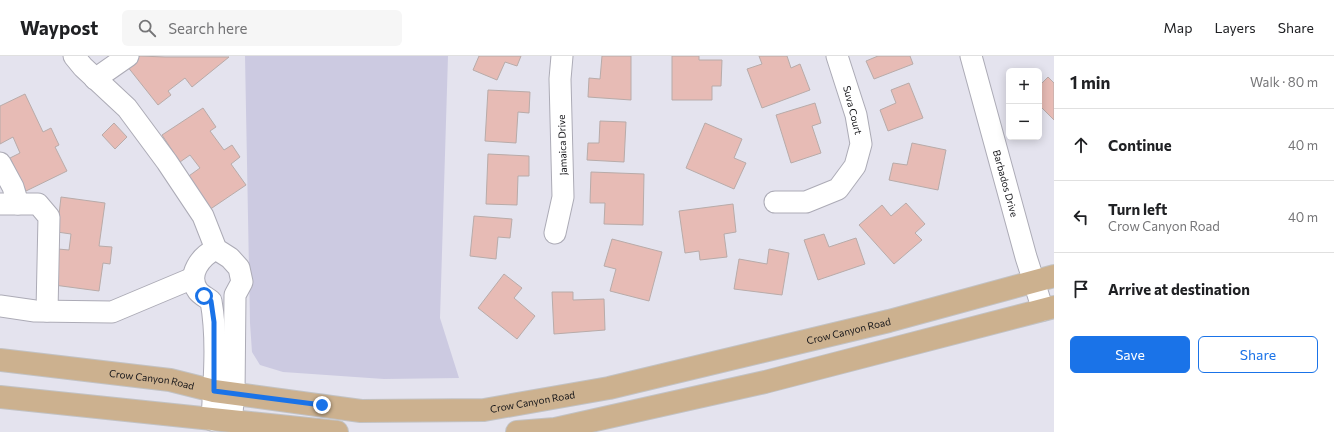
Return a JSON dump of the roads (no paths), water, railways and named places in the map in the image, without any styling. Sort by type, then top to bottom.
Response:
[{"type":"main road","name":"Crow Canyon Road","points":[[0,360],[170,380],[224,393],[361,411],[484,410],[609,388],[889,321],[1044,279]]},
{"type":"main road","points":[[517,432],[555,429],[765,382],[1048,308]]},
{"type":"main road","points":[[0,396],[190,416],[222,421],[337,432]]},
{"type":"street","points":[[74,56],[82,67],[127,108],[167,162],[203,216],[216,249],[234,261],[239,268],[242,277],[240,286],[235,295],[222,421]]},
{"type":"street","points":[[95,79],[128,56]]},
{"type":"street","name":"Jamaica Drive","points":[[555,233],[564,198],[560,79],[562,56]]},
{"type":"street","name":"Suva Court","points":[[775,202],[806,202],[838,188],[855,166],[861,144],[856,115],[837,56]]},
{"type":"street","name":"Barbados Drive","points":[[971,56],[1044,279],[1048,308]]},
{"type":"street","points":[[0,164],[12,187],[9,204],[38,204],[49,217],[47,311]]},
{"type":"street","points":[[216,249],[202,258],[193,278],[198,291],[211,301],[215,355],[224,393]]},
{"type":"street","points":[[0,306],[47,311],[112,312],[193,278]]}]
